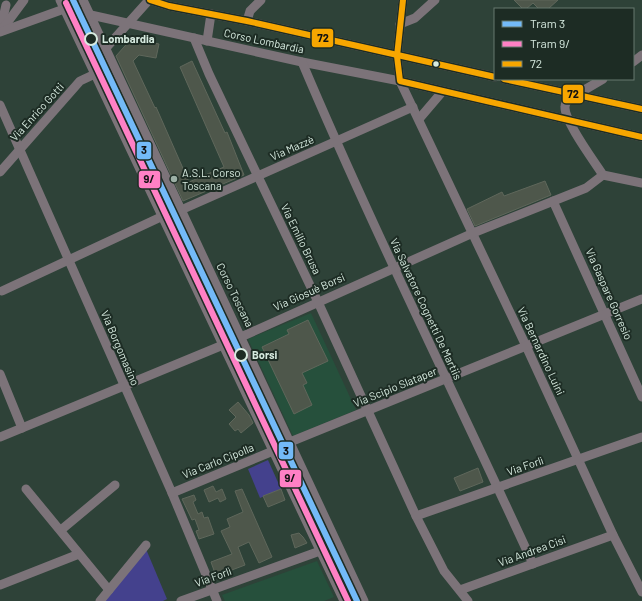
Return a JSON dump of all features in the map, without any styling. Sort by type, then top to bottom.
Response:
[{"type":"street","points":[[0,32],[24,0]]},
{"type":"street","points":[[60,0],[344,601]]},
{"type":"street","name":"Corso Toscana","points":[[83,0],[241,335],[364,601]]},
{"type":"street","points":[[106,48],[150,0]]},
{"type":"street","name":"Corso Lombardia","points":[[150,0],[169,6],[247,21],[494,77]]},
{"type":"street","name":"Corso Lombardia","points":[[247,21],[250,11],[260,0]]},
{"type":"street","name":"Via Bernardino Luini","points":[[403,0],[397,56],[400,81],[473,233],[613,535],[642,592]]},
{"type":"street","points":[[400,24],[415,18],[435,0]]},
{"type":"street","points":[[0,32],[4,5]]},
{"type":"street","points":[[0,32],[64,9]]},
{"type":"street","name":"Corso Lombardia","points":[[64,9],[302,62],[400,81],[442,92],[569,119],[642,137]]},
{"type":"street","points":[[207,41],[211,14]]},
{"type":"street","name":"Via Emilio Brusa","points":[[194,38],[209,74],[318,302],[416,516],[444,570],[468,601]]},
{"type":"street","name":"Via Salvatore Cognetti De Martiis","points":[[302,62],[335,142],[445,380],[498,488],[533,564]]},
{"type":"street","name":"Via Enrico Gotti","points":[[0,172],[80,81],[96,74]]},
{"type":"street","points":[[508,80],[642,109]]},
{"type":"street","points":[[601,80],[575,95],[566,103],[565,108],[569,119],[603,175],[642,183]]},
{"type":"street","points":[[418,119],[442,92]]},
{"type":"street","name":"Via Borgomasino","points":[[0,105],[172,493],[217,601]]},
{"type":"street","name":"Via Mazzè","points":[[181,210],[413,107]]},
{"type":"street","name":"Via Giosuè Borsi","points":[[0,437],[223,344],[473,233],[586,188],[603,175]]},
{"type":"street","name":"Via Gaspare Gorresio","points":[[553,201],[642,397]]},
{"type":"street","points":[[2,291],[163,216]]},
{"type":"street","name":"Via Scipio Slataper","points":[[290,442],[368,412],[642,299]]},
{"type":"street","points":[[0,374],[22,428]]},
{"type":"street","name":"Via Forlì","points":[[416,516],[642,437]]},
{"type":"street","name":"Via Carlo Cipolla","points":[[172,493],[274,451]]},
{"type":"street","points":[[61,530],[114,485]]},
{"type":"street","points":[[26,489],[109,590]]},
{"type":"street","name":"Via Andrea Cisi","points":[[460,590],[613,535]]},
{"type":"street","points":[[100,601],[146,545]]},
{"type":"street","name":"Via Forlì","points":[[181,601],[320,551]]},
{"type":"street","points":[[0,585],[79,554]]},
{"type":"shaded area","points":[[311,313],[356,410],[293,436],[248,339]]},
{"type":"shaded area","points":[[268,460],[281,489],[260,498],[248,469]]},
{"type":"shaded area","points":[[146,549],[167,599],[163,601],[104,601]]},
{"type":"shaded area","points":[[317,561],[334,597],[324,601],[225,601],[222,595]]},
{"type":"building","points":[[514,0],[558,0],[549,8],[538,8],[533,3],[527,8],[522,8]]},
{"type":"building","points":[[132,38],[159,44],[156,58],[139,55],[133,61],[155,108],[156,107],[189,182],[224,167],[180,67],[192,61],[225,133],[227,132],[244,175],[183,201],[116,56]]},
{"type":"building","points":[[545,181],[551,195],[475,226],[467,209],[502,192],[504,196]]},
{"type":"building","points":[[308,320],[328,361],[302,373],[307,383],[303,385],[312,405],[294,414],[262,347],[289,334],[287,330]]},
{"type":"building","points":[[238,402],[249,415],[253,423],[241,433],[238,429],[235,431],[229,424],[236,417],[229,410]]},
{"type":"building","points":[[478,468],[483,482],[460,491],[454,478]]},
{"type":"building","points":[[213,486],[216,492],[222,489],[226,499],[220,502],[218,498],[209,502],[204,490]]},
{"type":"building","points":[[242,489],[272,557],[259,563],[249,542],[238,547],[245,565],[216,576],[211,562],[232,554],[221,531],[230,527],[227,519],[243,512],[235,491]]},
{"type":"building","points":[[281,489],[285,500],[268,507],[263,496]]},
{"type":"building","points":[[194,495],[196,500],[193,502],[198,514],[202,512],[204,518],[208,517],[214,534],[199,539],[196,531],[199,530],[195,519],[192,520],[182,499]]},
{"type":"building","points":[[299,533],[307,543],[295,548],[291,535]]},
{"type":"tram line","name":"3","points":[[73,0],[357,601]]},
{"type":"tram line","name":"9/","points":[[66,3],[348,601]]},
{"type":"transit line","name":"72","points":[[150,0],[169,6],[247,21],[494,77]]},
{"type":"transit line","name":"72","points":[[403,0],[397,56],[400,81],[642,137]]},
{"type":"transit line","name":"72","points":[[509,80],[642,109]]},
{"type":"place","name":"Lombardia","points":[[91,39]]},
{"type":"place","name":"A.S.L. Corso Toscana","points":[[174,179]]},
{"type":"place","name":"Borsi","points":[[241,355]]}]
